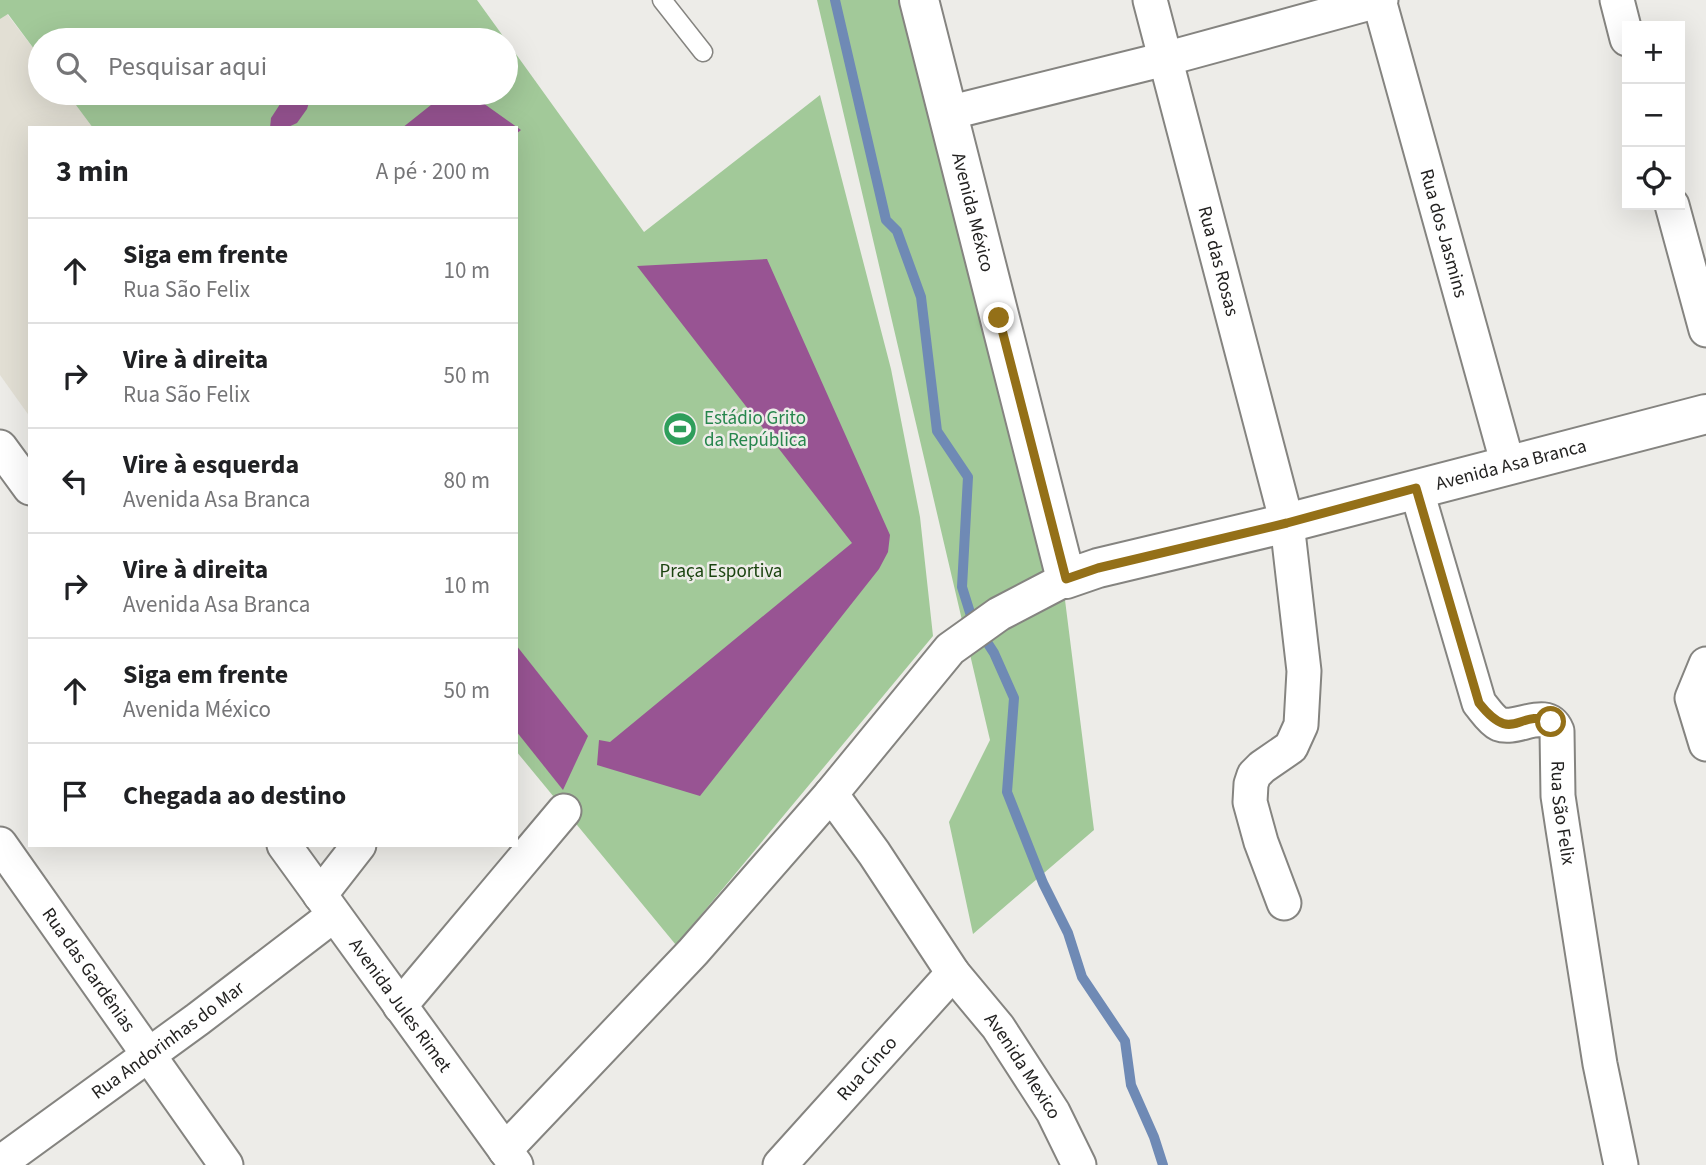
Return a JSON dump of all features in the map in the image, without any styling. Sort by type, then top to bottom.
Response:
[{"type":"street","name":"Avenida México","points":[[919,0],[1062,562]]},
{"type":"street","name":"Rua das Rosas","points":[[1150,0],[1287,523],[1304,671],[1301,725],[1291,747],[1254,775],[1250,802],[1261,842],[1284,904]]},
{"type":"street","points":[[948,113],[1165,59],[1380,0]]},
{"type":"street","name":"Rua dos Jasmins","points":[[1380,0],[1508,466]]},
{"type":"street","points":[[1617,0],[1622,21]]},
{"type":"street","points":[[1673,210],[1706,330]]},
{"type":"street","name":"Avenida Asa Branca","points":[[1062,562],[1098,568],[1287,523],[1706,414]]},
{"type":"street","points":[[0,447],[28,485]]},
{"type":"street","name":"Rua São Felix","points":[[1416,488],[1479,703],[1498,723],[1507,725],[1545,720],[1555,726],[1557,731],[1563,829],[1600,1064],[1621,1165]]},
{"type":"street","points":[[511,1157],[831,794],[950,649],[999,614],[1062,562]]},
{"type":"street","points":[[1706,664],[1692,698],[1706,744]]},
{"type":"street","name":"Avenida Mexico","points":[[831,794],[953,973],[998,1027],[1046,1102],[1079,1165]]},
{"type":"street","points":[[400,1006],[564,811]]},
{"type":"street","name":"Rua das Gardênias","points":[[0,844],[226,1165]]},
{"type":"street","name":"Avenida Jules Rimet","points":[[286,847],[511,1157]]},
{"type":"street","name":"Rua Andorinhas do Mar","points":[[0,1163],[149,1055],[327,905],[358,847]]},
{"type":"street","name":"Rua Cinco","points":[[780,1165],[953,973]]},
{"type":"lane","points":[[662,0],[703,52]]},
{"type":"shaded area","points":[[7,14],[28,41],[28,105],[76,105],[92,126],[28,126],[28,414],[0,375],[0,19]]},
{"type":"green space","points":[[0,0],[477,0],[497,28],[28,28],[28,41],[8,14],[0,19]]},
{"type":"green space","points":[[817,0],[913,0],[1065,600],[1094,830],[973,934],[949,822],[990,740]]},
{"type":"green space","name":"Praça Esportiva","points":[[518,57],[644,232],[820,95],[891,369],[920,517],[933,636],[676,945],[518,753],[518,126],[92,126],[76,105],[518,105]]},
{"type":"building","points":[[279,105],[308,105],[297,123],[290,126],[270,126],[271,118]]},
{"type":"building","points":[[431,105],[486,105],[515,126],[405,126]]},
{"type":"building","points":[[767,259],[890,535],[888,552],[879,569],[700,796],[597,765],[599,740],[610,742],[852,543],[637,266]]},
{"type":"building","points":[[518,648],[588,736],[563,790],[518,734]]},
{"type":"waterway","points":[[835,0],[886,220],[897,231],[921,297],[937,431],[968,477],[962,587],[972,619],[994,653],[1014,698],[1007,792],[1043,883],[1068,933],[1082,977],[1125,1041],[1131,1085],[1163,1165]]},
{"type":"place","name":"Estádio Grito da República","points":[[680,429]]},
{"type":"route","points":[[999,318],[1066,579],[1098,568],[1287,523],[1416,488],[1479,703],[1498,723],[1507,725],[1537,720],[1551,722]]}]
